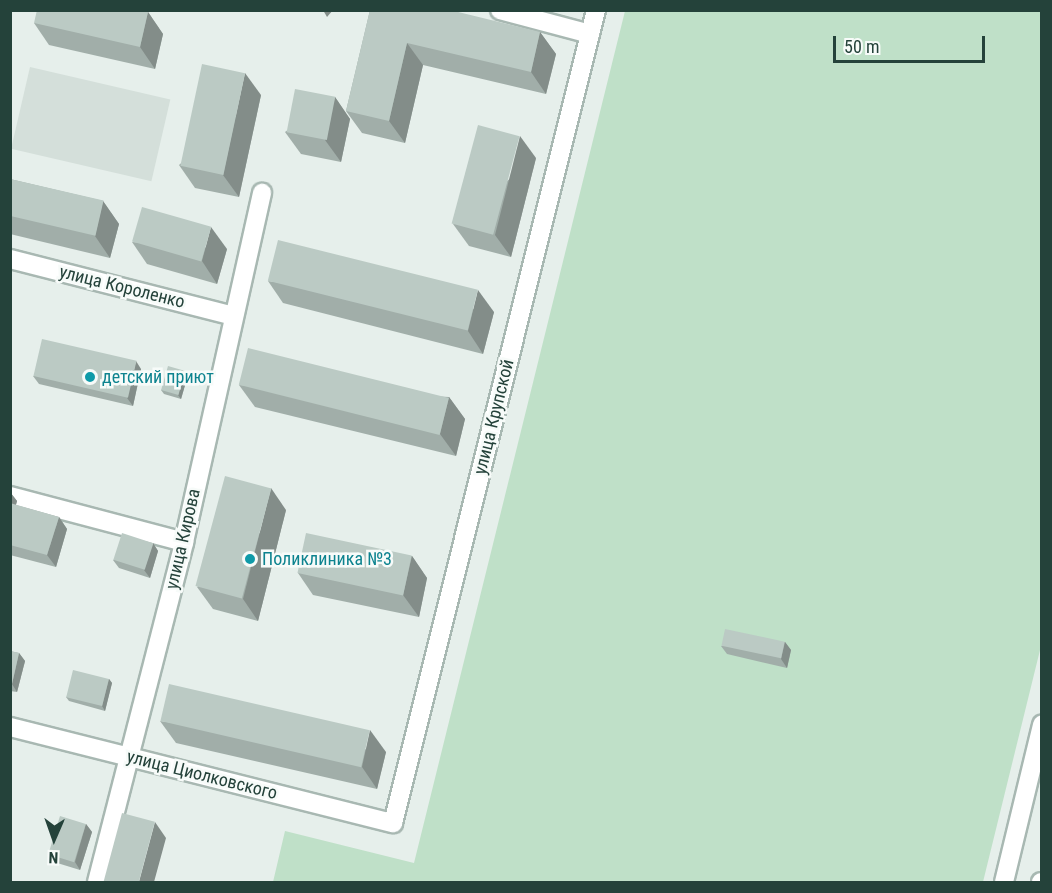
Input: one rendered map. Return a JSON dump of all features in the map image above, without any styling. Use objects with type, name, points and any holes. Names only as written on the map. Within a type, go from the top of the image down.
[{"type":"street","points":[[500,10],[590,34]]},
{"type":"street","name":"улица Крупской","points":[[393,823],[596,10]]},
{"type":"street","name":"улица Кирова","points":[[97,882],[184,542],[262,193]]},
{"type":"street","name":"улица Короленко","points":[[10,259],[234,316]]},
{"type":"street","points":[[10,496],[184,542]]},
{"type":"street","points":[[1004,882],[1041,725]]},
{"type":"street","name":"улица Циолковского","points":[[10,727],[393,823]]},
{"type":"shaded area","points":[[30,67],[170,99],[151,181],[11,149]]},
{"type":"green space","points":[[625,11],[1041,11],[1041,646],[983,882],[273,882],[285,831],[414,863]]},
{"type":"building","points":[[37,10],[140,10],[148,12],[140,47],[34,23]]},
{"type":"building","points":[[370,10],[450,10],[540,32],[531,72],[407,43],[389,121],[346,111]]},
{"type":"building","points":[[202,64],[245,73],[223,175],[180,166]]},
{"type":"building","points":[[295,89],[335,97],[327,140],[287,132]]},
{"type":"building","points":[[478,125],[520,136],[493,235],[452,224]]},
{"type":"building","points":[[10,179],[104,201],[95,236],[10,216]]},
{"type":"building","points":[[142,207],[211,227],[201,261],[132,242]]},
{"type":"building","points":[[278,240],[478,290],[468,331],[268,281]]},
{"type":"building","name":"детский приют","points":[[42,339],[137,361],[128,398],[33,376]]},
{"type":"building","points":[[248,348],[449,398],[440,435],[239,385]]},
{"type":"building","points":[[168,366],[185,371],[178,395],[161,390]]},
{"type":"building","points":[[225,476],[271,488],[242,599],[195,586]]},
{"type":"building","points":[[10,503],[59,517],[47,555],[10,545]]},
{"type":"building","points":[[122,533],[153,543],[145,570],[113,560]]},
{"type":"building","points":[[306,533],[412,555],[403,596],[297,573]]},
{"type":"building","points":[[725,629],[785,642],[781,658],[721,646]]},
{"type":"building","points":[[10,651],[19,653],[12,684],[10,684]]},
{"type":"building","points":[[73,670],[109,679],[102,706],[66,697]]},
{"type":"building","points":[[169,684],[370,730],[361,767],[160,721]]},
{"type":"building","points":[[122,813],[155,822],[139,882],[104,882]]},
{"type":"building","points":[[60,816],[86,824],[74,862],[48,854]]},
{"type":"place","name":"детский приют","points":[[90,377]]},
{"type":"place","name":"Поликлиника №3","points":[[250,559]]}]
